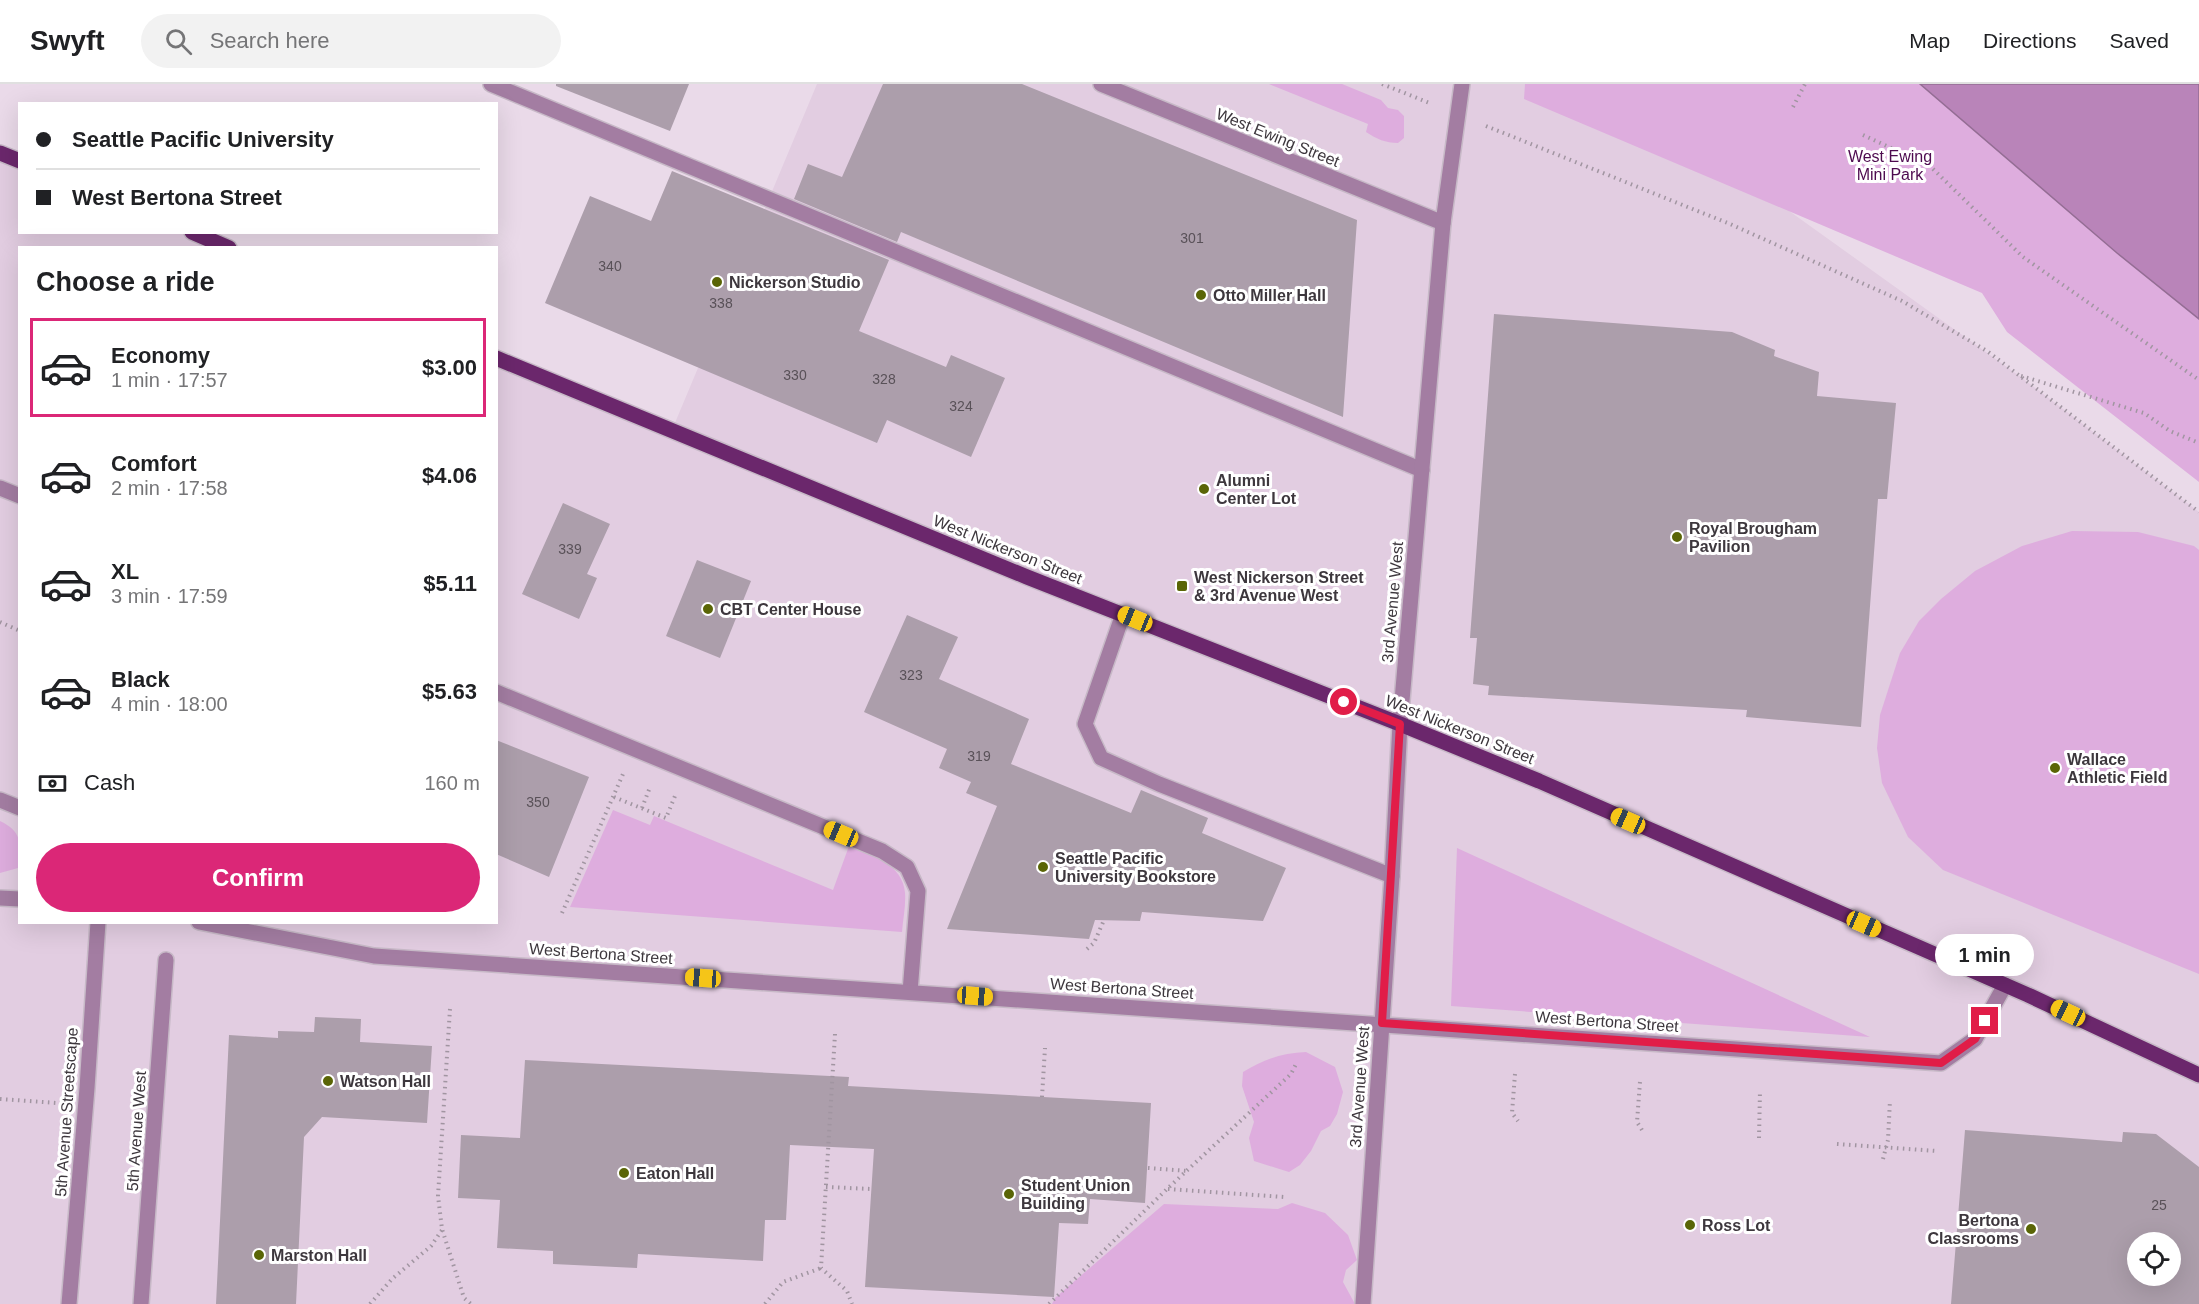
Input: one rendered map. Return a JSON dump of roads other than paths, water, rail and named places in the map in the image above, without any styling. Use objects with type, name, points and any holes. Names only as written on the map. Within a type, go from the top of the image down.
[{"type":"main road","points":[[0,153],[18,160]]},
{"type":"main road","points":[[197,234],[224,246]]},
{"type":"main road","name":"West Nickerson Street","points":[[498,359],[1027,577],[1539,781],[2005,985],[2199,1075]]},
{"type":"street","points":[[492,84],[1422,470]]},
{"type":"street","name":"West Ewing Street","points":[[1101,84],[1443,223]]},
{"type":"street","name":"3rd Avenue West","points":[[1363,1304],[1400,724],[1443,223],[1462,84]]},
{"type":"street","points":[[0,488],[18,495]]},
{"type":"street","points":[[1122,614],[1085,724],[1101,758],[1159,784],[1392,876]]},
{"type":"street","points":[[498,693],[882,851],[906,867],[918,891],[910,992]]},
{"type":"street","points":[[0,800],[18,807]]},
{"type":"street","points":[[0,898],[18,899]]},
{"type":"street","name":"5th Avenue Streetscape","points":[[69,1304],[98,924]]},
{"type":"street","name":"West Bertona Street","points":[[209,924],[374,956],[1382,1023],[1941,1063],[1975,1039],[2005,985]]},
{"type":"street","name":"5th Avenue West","points":[[141,1304],[166,960]]},
{"type":"place","name":"Nickerson Studio","points":[[717,282]]},
{"type":"place","name":"Otto Miller Hall","points":[[1201,295]]},
{"type":"place","name":"Alumni Center Lot","points":[[1204,489]]},
{"type":"place","name":"Royal Brougham Pavilion","points":[[1677,537]]},
{"type":"place","name":"West Nickerson Street & 3rd Avenue West","points":[[1182,586]]},
{"type":"place","name":"CBT Center House","points":[[708,609]]},
{"type":"place","name":"Wallace Athletic Field","points":[[2055,768]]},
{"type":"place","name":"Seattle Pacific University Bookstore","points":[[1043,867]]},
{"type":"place","name":"Watson Hall","points":[[328,1081]]},
{"type":"place","name":"Eaton Hall","points":[[624,1173]]},
{"type":"place","name":"Student Union Building","points":[[1009,1194]]},
{"type":"place","name":"Ross Lot","points":[[1690,1225]]},
{"type":"place","name":"Bertona Classrooms","points":[[2031,1229]]},
{"type":"place","name":"Marston Hall","points":[[259,1255]]},
{"type":"park label","name":"West Ewing Mini Park","points":[[1890,165]]}]
